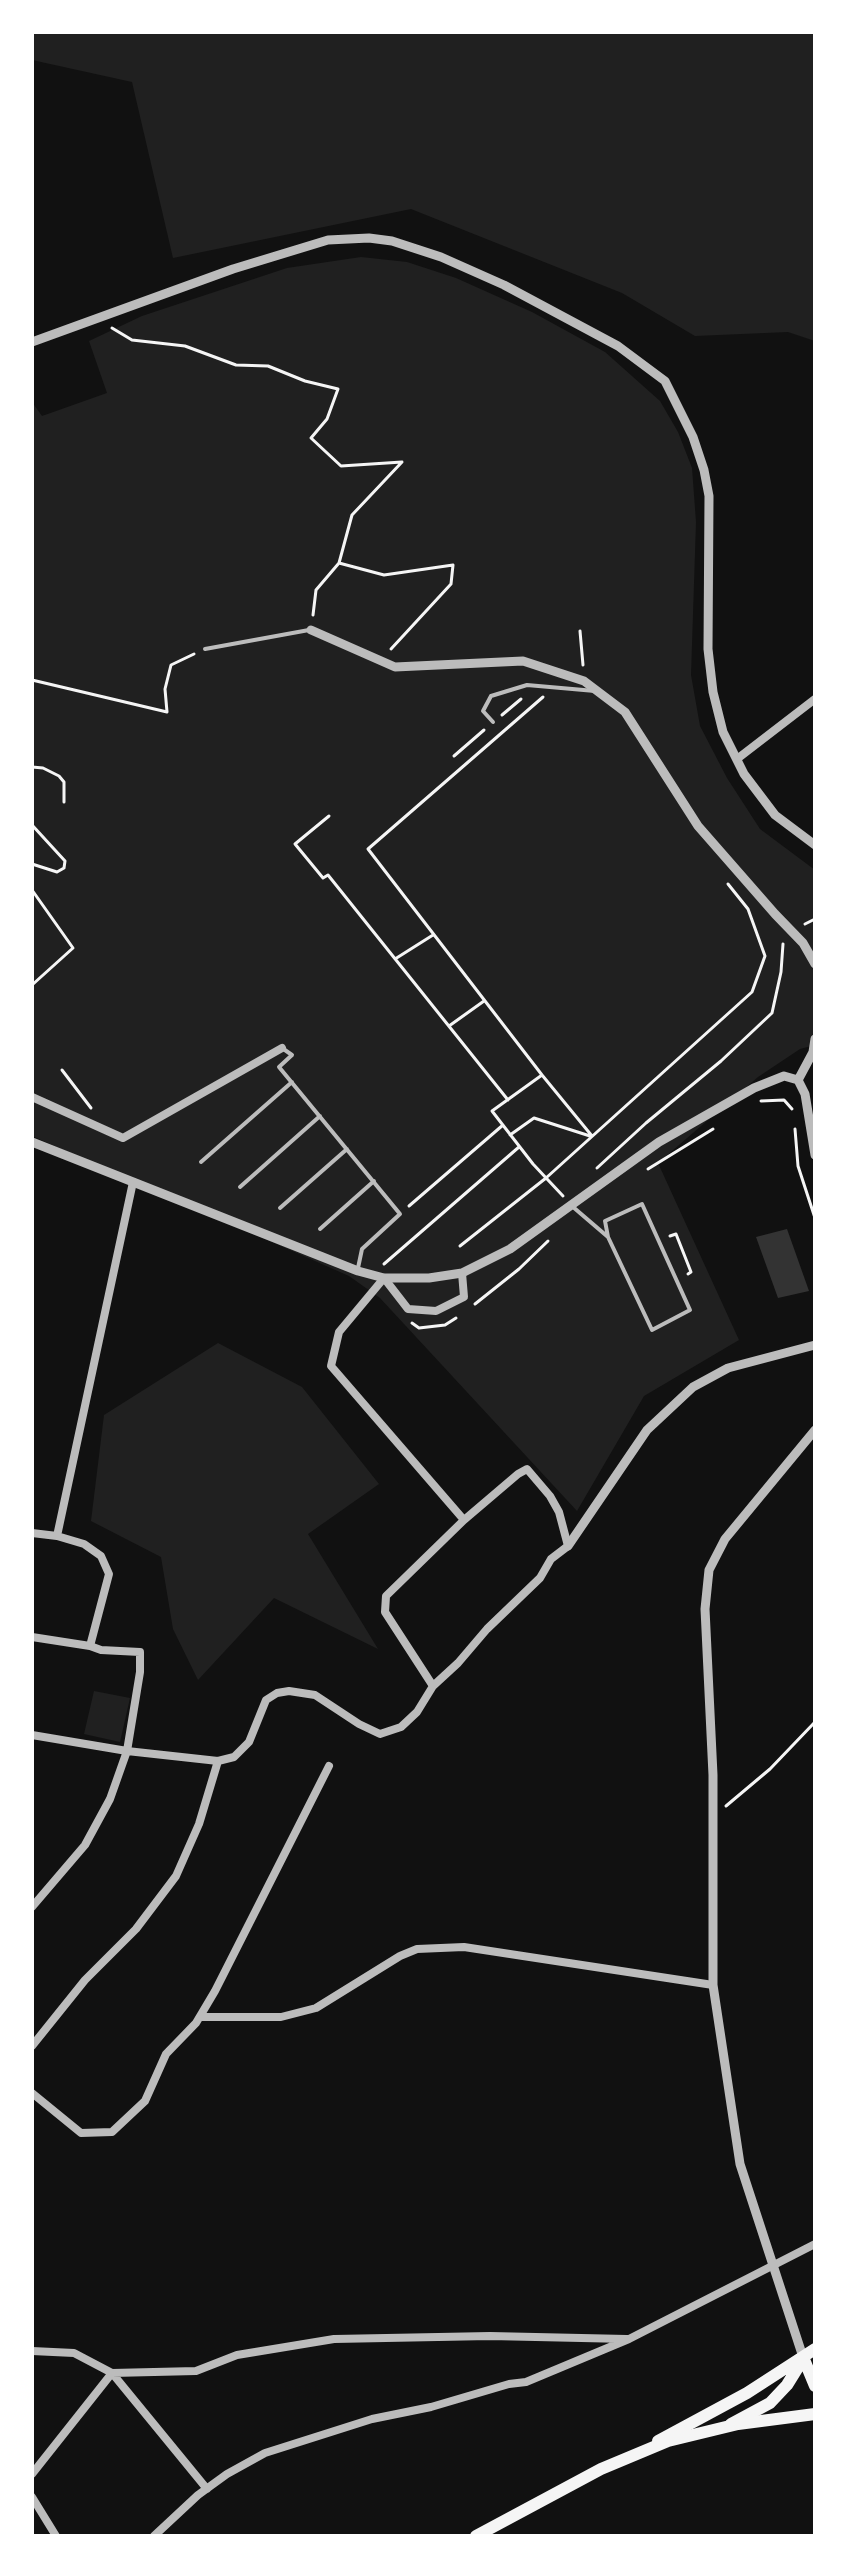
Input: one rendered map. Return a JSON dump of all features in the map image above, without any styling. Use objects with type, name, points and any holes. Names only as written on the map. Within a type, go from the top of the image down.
[{"type":"main road","points":[[476,2536],[747,2393],[815,2349]]},
{"type":"main road","points":[[803,2357],[815,2386]]},
{"type":"main road","points":[[727,2426],[770,2403],[787,2385],[803,2357]]},
{"type":"main road","points":[[634,2454],[668,2441],[727,2426],[815,2414]]},
{"type":"street","points":[[32,342],[233,269],[328,240],[369,238],[392,241],[441,257],[504,285],[618,346],[665,381],[693,437],[704,470],[709,496],[709,664],[723,732],[744,774],[775,815],[815,845]]},
{"type":"street","points":[[311,630],[395,667],[523,661],[584,681],[625,712],[698,826],[803,943],[815,964]]},
{"type":"street","points":[[737,759],[815,699]]},
{"type":"street","points":[[798,1080],[813,1052],[815,1039]]},
{"type":"street","points":[[32,1097],[123,1138],[282,1048]]},
{"type":"street","points":[[32,1142],[358,1271],[384,1278],[429,1278],[462,1273],[510,1249],[659,1142],[754,1088],[784,1076],[798,1080],[805,1094],[815,1155]]},
{"type":"street","points":[[57,1536],[133,1182]]},
{"type":"street","points":[[384,1278],[408,1309],[436,1311],[464,1297],[462,1273]]},
{"type":"street","points":[[384,1278],[339,1332],[331,1366],[464,1520]]},
{"type":"street","points":[[32,1737],[218,1761],[234,1757],[249,1742],[266,1700],[277,1693],[289,1691],[315,1695],[380,1734],[401,1727],[417,1712],[433,1686],[540,1578],[551,1559],[568,1546],[647,1430],[693,1387],[728,1368],[815,1345]]},
{"type":"street","points":[[803,2357],[740,2164],[713,1985],[714,1816],[705,1609],[709,1570],[725,1539],[815,1430]]},
{"type":"street","points":[[433,1686],[385,1612],[386,1596],[464,1520],[527,1469],[559,1512],[568,1546]]},
{"type":"street","points":[[32,1533],[84,1544],[101,1556],[109,1574],[90,1646]]},
{"type":"street","points":[[32,1637],[101,1650],[140,1652],[140,1672],[127,1751],[110,1799],[85,1845],[32,1907]]},
{"type":"street","points":[[32,2046],[85,1980],[136,1929],[176,1876],[199,1824],[218,1761]]},
{"type":"street","points":[[32,2093],[81,2133],[112,2132],[145,2101],[166,2054],[200,2017],[329,1766]]},
{"type":"street","points":[[200,2017],[281,2017],[316,2008],[400,1956],[417,1949],[464,1947],[713,1985]]},
{"type":"street","points":[[154,2536],[207,2489],[265,2453],[372,2419],[526,2382],[629,2339],[815,2244]]},
{"type":"street","points":[[112,2373],[196,2371],[237,2355],[334,2339],[490,2336],[629,2339]]},
{"type":"street","points":[[32,2351],[74,2353],[112,2373],[207,2489]]},
{"type":"street","points":[[32,2474],[112,2373]]},
{"type":"street","points":[[32,2497],[56,2536]]},
{"type":"lane","points":[[205,649],[311,630]]},
{"type":"lane","points":[[493,722],[483,711],[491,696],[527,685],[597,691]]},
{"type":"lane","points":[[282,1048],[292,1055],[279,1067],[400,1214],[362,1249],[358,1271]]},
{"type":"lane","points":[[201,1162],[292,1082]]},
{"type":"lane","points":[[240,1187],[320,1116]]},
{"type":"lane","points":[[280,1208],[347,1149]]},
{"type":"lane","points":[[320,1229],[374,1181]]},
{"type":"lane","points":[[642,1204],[658,1240],[690,1310],[652,1330],[608,1237],[605,1221],[642,1204]]},
{"type":"lane","points":[[571,1205],[608,1237]]},
{"type":"path","points":[[99,319],[132,340],[185,346],[236,365],[268,366],[305,381],[338,389],[327,419],[311,438],[341,466],[402,462],[352,515],[339,563],[316,590],[311,630]]},
{"type":"path","points":[[339,563],[384,575],[453,565],[451,584],[381,661]]},
{"type":"path","points":[[580,631],[584,681]]},
{"type":"path","points":[[32,680],[167,712],[165,689],[171,665],[205,649]]},
{"type":"path","points":[[454,756],[536,686]]},
{"type":"path","points":[[553,688],[368,849],[592,1136]]},
{"type":"path","points":[[32,767],[43,768],[59,776],[64,782],[64,802]]},
{"type":"path","points":[[329,816],[295,844],[323,878],[328,875],[508,1100]]},
{"type":"path","points":[[32,825],[65,861],[64,868],[57,872],[32,864]]},
{"type":"path","points":[[460,1246],[546,1178],[752,992],[765,956],[748,909],[722,876]]},
{"type":"path","points":[[32,890],[73,948],[32,985]]},
{"type":"path","points":[[587,1176],[772,1013],[784,946],[781,920]]},
{"type":"path","points":[[395,959],[434,934]]},
{"type":"path","points":[[449,1026],[484,1001]]},
{"type":"path","points":[[62,1070],[91,1108]]},
{"type":"path","points":[[542,1075],[492,1111],[519,1147],[571,1205]]},
{"type":"path","points":[[759,1101],[784,1100],[792,1107],[793,1116]]},
{"type":"path","points":[[510,1135],[534,1118],[592,1136]]},
{"type":"path","points":[[644,1171],[721,1124]]},
{"type":"path","points":[[400,1214],[503,1125]]},
{"type":"path","points":[[795,1125],[798,1166],[815,1218]]},
{"type":"path","points":[[372,1274],[519,1147]]},
{"type":"path","points":[[658,1240],[676,1234],[691,1272],[676,1279]]},
{"type":"path","points":[[467,1310],[519,1269],[552,1237]]},
{"type":"path","points":[[406,1320],[419,1328],[445,1325],[456,1318]]},
{"type":"path","points":[[714,1816],[770,1769],[815,1722]]},
{"type":"shaded area","points":[[32,32],[815,32],[815,341],[788,332],[695,336],[622,293],[411,209],[173,258],[132,82],[32,60]]},
{"type":"shaded area","points":[[361,257],[407,262],[456,278],[532,312],[605,352],[660,401],[678,432],[692,468],[696,522],[691,675],[700,726],[727,778],[760,829],[815,870],[815,1045],[800,1049],[758,1077],[658,1163],[739,1340],[644,1396],[577,1511],[380,1298],[349,1276],[32,1136],[32,402],[42,416],[107,393],[89,341],[142,316],[287,268]]},
{"type":"shaded area","points":[[787,1229],[809,1291],[778,1298],[756,1237]]},
{"type":"shaded area","points":[[218,1343],[302,1387],[379,1484],[308,1534],[378,1649],[274,1598],[198,1680],[173,1629],[161,1557],[91,1521],[104,1415]]},
{"type":"shaded area","points":[[94,1691],[130,1698],[120,1742],[84,1734]]}]
